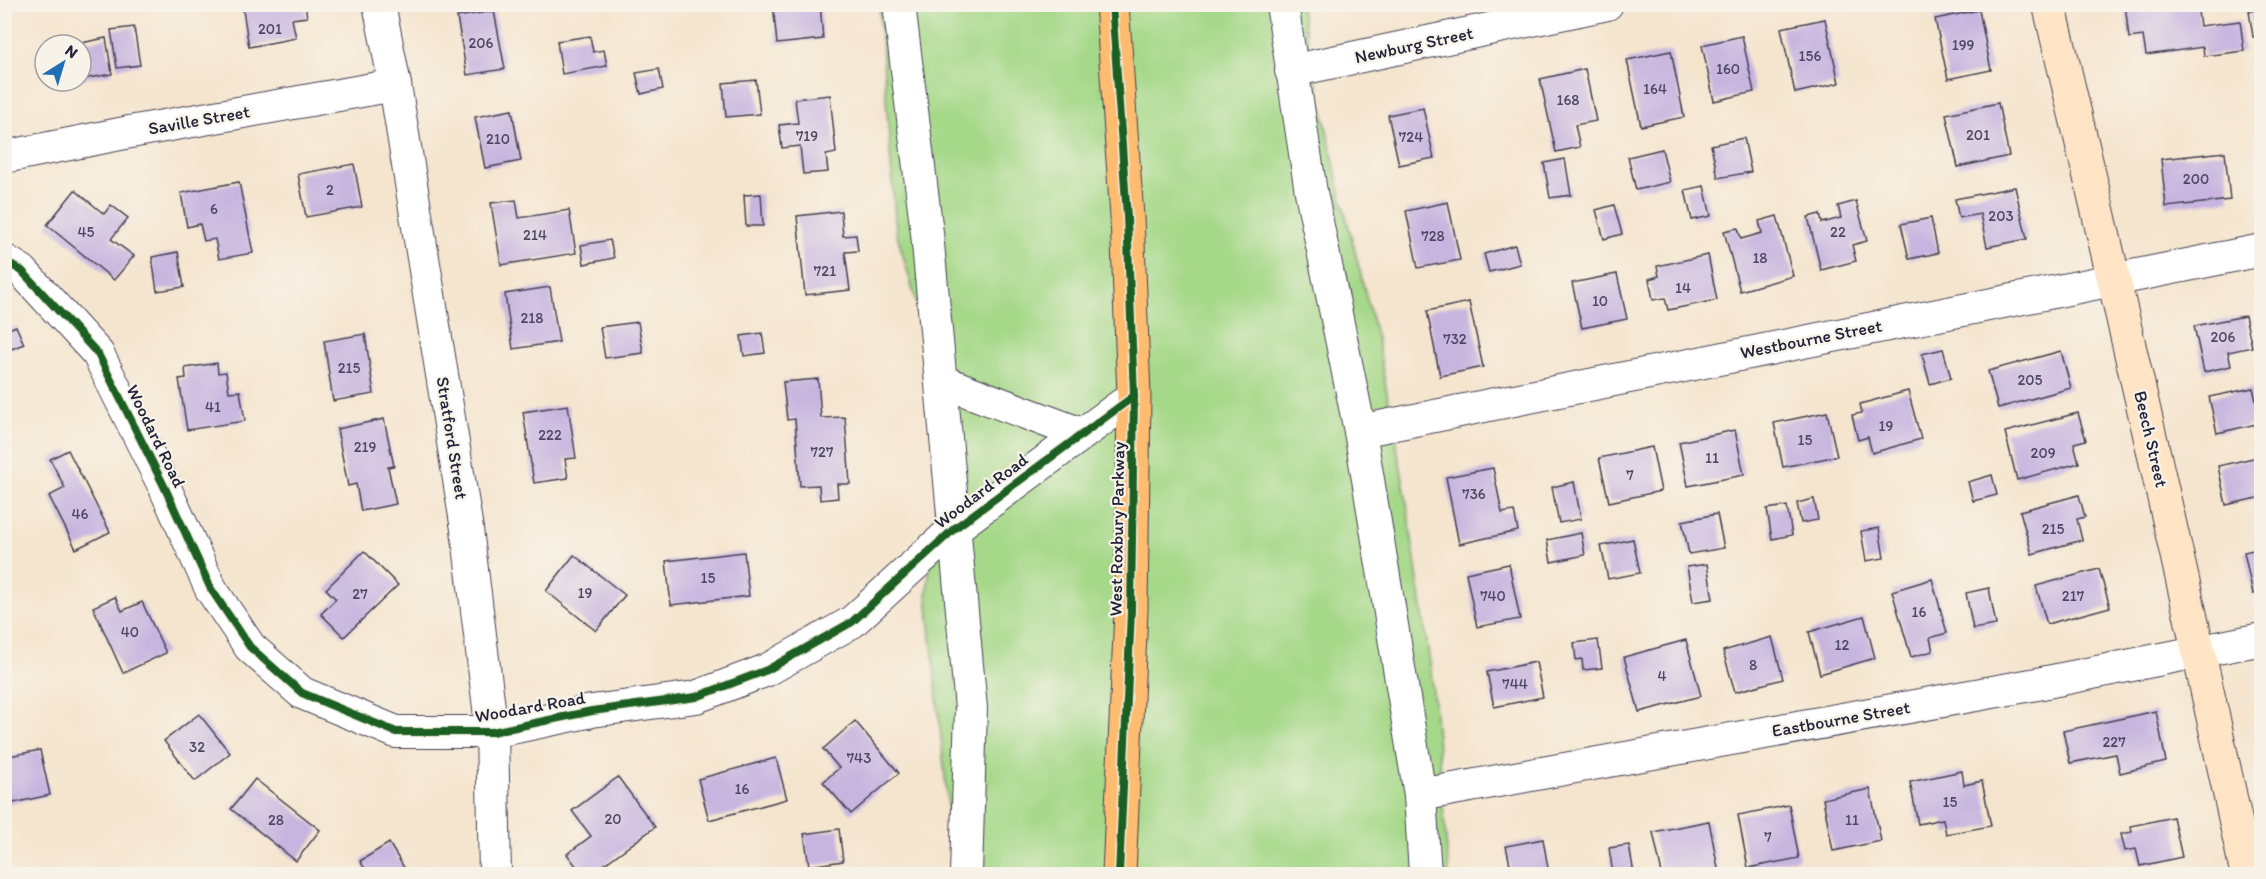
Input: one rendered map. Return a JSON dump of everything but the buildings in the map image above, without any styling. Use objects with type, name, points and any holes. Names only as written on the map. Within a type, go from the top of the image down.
[{"type":"main road","name":"West Roxbury Parkway","points":[[1112,4],[1127,217],[1134,396],[1131,611],[1119,874]]},
{"type":"street","name":"Stratford Street","points":[[379,4],[395,85],[467,529],[492,732],[495,874]]},
{"type":"street","points":[[899,4],[927,233],[970,708],[966,874]]},
{"type":"street","points":[[1282,4],[1311,192],[1360,430],[1420,795],[1425,874]]},
{"type":"street","name":"Newburg Street","points":[[1292,71],[1607,4]]},
{"type":"street","name":"Beech Street","points":[[2049,4],[2199,652],[2247,874]]},
{"type":"street","name":"Saville Street","points":[[4,158],[130,132],[395,85]]},
{"type":"street","name":"Westbourne Street","points":[[1360,430],[2262,250]]},
{"type":"street","name":"Woodard Road","points":[[4,260],[22,271],[98,354],[164,486],[211,589],[250,647],[302,693],[396,732],[492,732],[592,711],[696,697],[767,670],[852,622],[955,528],[1134,396]]},
{"type":"street","points":[[941,381],[1081,434]]},
{"type":"street","name":"Eastbourne Street","points":[[1420,795],[2013,688],[2262,639]]},
{"type":"green space","points":[[879,5],[1300,5],[1341,196],[1377,339],[1405,491],[1431,670],[1449,874],[952,874],[952,848],[927,595],[943,396],[896,231]]},
{"type":"cycle path","points":[[1112,4],[1127,217],[1134,396],[1131,611],[1119,874]]},
{"type":"cycle path","points":[[4,260],[22,271],[98,354],[164,486],[211,589],[250,647],[302,693],[396,732],[492,732],[592,711],[696,697],[767,670],[852,622],[955,528],[1134,396]]}]
